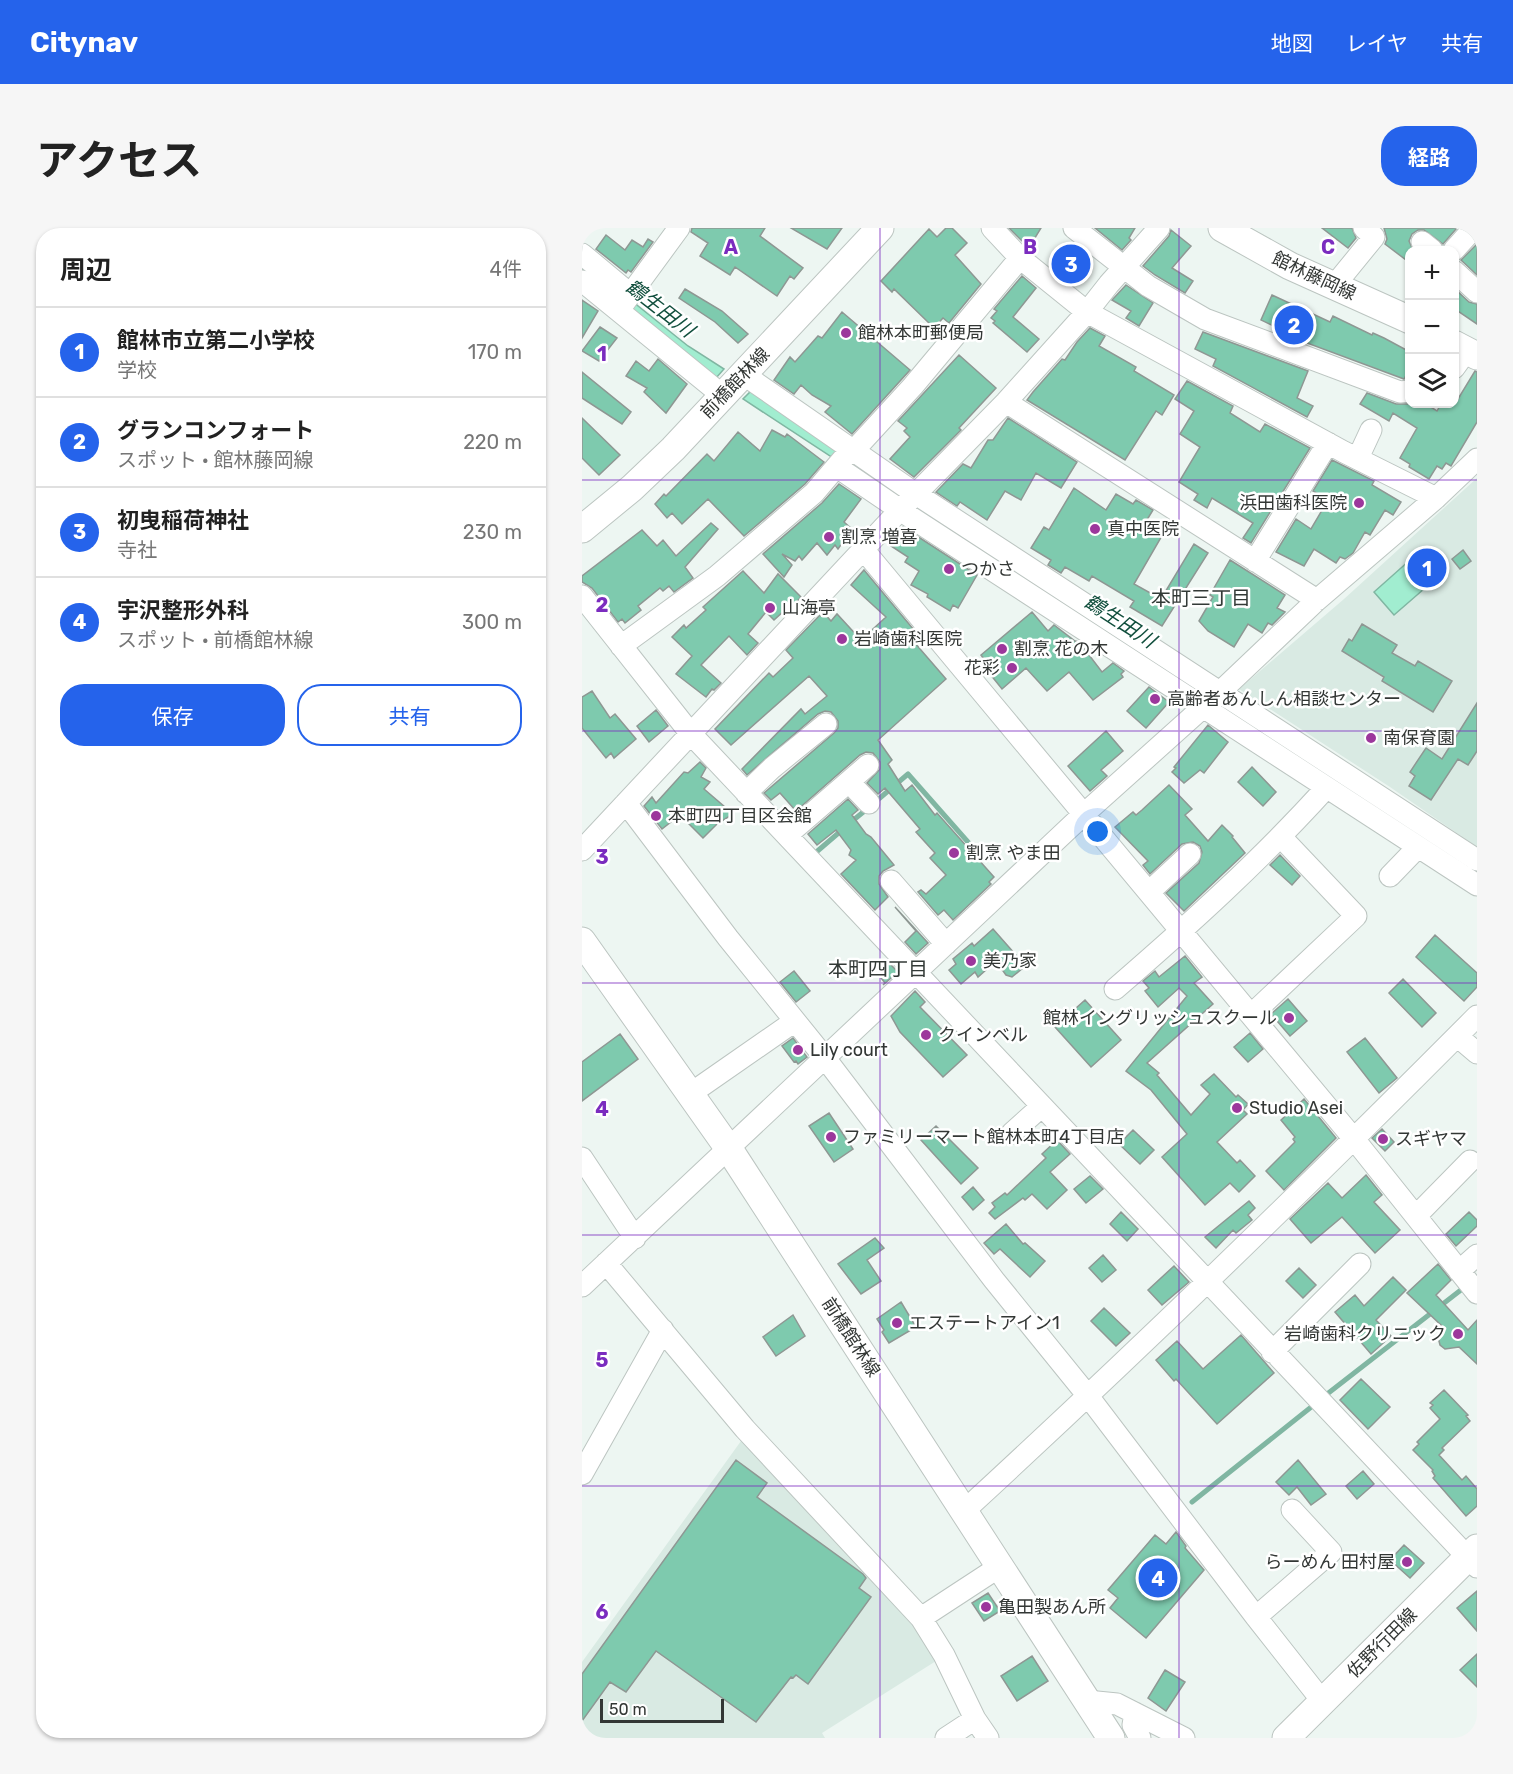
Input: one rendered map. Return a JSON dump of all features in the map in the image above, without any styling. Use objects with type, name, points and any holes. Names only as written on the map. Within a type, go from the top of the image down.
[{"type":"main road","name":"前橋館林線","points":[[582,530],[632,488],[673,449],[880,228]]},
{"type":"main road","name":"館林藤岡線","points":[[1222,228],[1290,266],[1405,318]]},
{"type":"main road","name":"前橋館林線","points":[[582,941],[729,1149],[1111,1738]]},
{"type":"main road","name":"佐野行田線","points":[[1286,1738],[1474,1558]]},
{"type":"street","points":[[625,302],[680,228]]},
{"type":"street","points":[[992,228],[1020,258],[1087,312],[1358,459],[1436,498]]},
{"type":"street","points":[[1074,228],[1148,286],[1205,319],[1405,392]]},
{"type":"street","points":[[582,850],[863,549],[1006,402],[1159,228]]},
{"type":"street","points":[[1334,286],[1374,237],[1364,228]]},
{"type":"street","points":[[1458,246],[1475,229]]},
{"type":"street","points":[[582,254],[625,302],[722,395]]},
{"type":"street","points":[[621,646],[717,576],[814,494],[913,386],[1020,258]]},
{"type":"street","points":[[1459,275],[1477,292]]},
{"type":"street","points":[[582,281],[625,302]]},
{"type":"street","points":[[743,374],[844,459],[908,502],[1211,700],[1477,860]]},
{"type":"street","points":[[1006,402],[1317,600]]},
{"type":"street","points":[[1358,459],[1371,430]]},
{"type":"street","points":[[1255,561],[1328,443]]},
{"type":"street","points":[[582,1286],[1084,814],[1211,700],[1317,600],[1436,498],[1477,459]]},
{"type":"street","points":[[863,549],[1354,1139],[1477,1293]]},
{"type":"street","points":[[582,596],[691,734],[1272,1352],[1474,1558]]},
{"type":"street","points":[[1211,700],[1326,788],[1477,885]]},
{"type":"street","points":[[746,793],[772,768],[826,724]]},
{"type":"street","points":[[787,835],[868,765]]},
{"type":"street","points":[[849,782],[868,803]]},
{"type":"street","points":[[1115,989],[1182,931],[1281,837],[1326,788]]},
{"type":"street","points":[[626,803],[728,938],[825,1058],[994,1280],[1088,1396],[1323,1702]]},
{"type":"street","points":[[1251,1015],[1356,915],[1281,837]]},
{"type":"street","points":[[1390,876],[1418,847]]},
{"type":"street","points":[[1149,892],[1190,854]]},
{"type":"street","points":[[891,881],[946,944]]},
{"type":"street","points":[[964,1511],[1088,1396],[1354,1139],[1477,1016]]},
{"type":"street","points":[[690,1094],[795,1021]]},
{"type":"street","points":[[1457,1036],[1477,1053]]},
{"type":"street","points":[[1012,1133],[1042,1106]]},
{"type":"street","points":[[582,1158],[635,1238]]},
{"type":"street","points":[[1416,1216],[1470,1161]]},
{"type":"street","points":[[1459,1271],[1477,1255]]},
{"type":"street","points":[[606,1263],[745,1429],[921,1618],[944,1655],[975,1719],[988,1738]]},
{"type":"street","points":[[1272,1352],[1360,1264]]},
{"type":"street","points":[[582,1474],[663,1330]]},
{"type":"street","points":[[1256,1617],[1331,1552],[1292,1510]]},
{"type":"street","points":[[921,1618],[999,1567]]},
{"type":"street","points":[[1087,1701],[1117,1704],[1184,1738]]},
{"type":"street","points":[[1135,1713],[1133,1725],[1140,1738]]},
{"type":"street","points":[[946,1738],[975,1719]]},
{"type":"shaded area","points":[[582,261],[688,346],[724,369],[716,378],[582,272]]},
{"type":"shaded area","points":[[751,391],[1477,866],[1477,880],[743,399]]},
{"type":"shaded area","points":[[1477,478],[1477,847],[1390,787],[1239,689],[1344,599]]},
{"type":"shaded area","points":[[1419,552],[1440,575],[1394,615],[1374,592]]},
{"type":"shaded area","points":[[741,1441],[749,1443],[914,1623],[936,1661],[822,1733],[825,1738],[582,1738],[582,1662]]},
{"type":"building","points":[[692,228],[765,228],[760,236],[803,268],[794,279],[790,276],[777,296],[735,267],[730,275],[700,256],[708,243],[691,232]]},
{"type":"building","points":[[791,228],[842,228],[827,249]]},
{"type":"building","points":[[946,228],[952,228],[967,243],[955,255],[981,284],[949,323],[943,318],[934,328],[894,289],[892,292],[881,281],[929,229],[937,237]]},
{"type":"building","points":[[1009,228],[1041,228],[1030,246]]},
{"type":"building","points":[[1095,228],[1135,228],[1129,238],[1131,240],[1122,250]]},
{"type":"building","points":[[1322,228],[1352,228],[1356,238],[1348,248]]},
{"type":"building","points":[[1384,228],[1456,229],[1443,244],[1424,230],[1418,230],[1412,234],[1409,241],[1411,246],[1405,246],[1405,259],[1385,244],[1387,239]]},
{"type":"building","points":[[1171,230],[1191,246],[1172,268],[1193,281],[1185,293],[1143,266],[1169,236]]},
{"type":"building","points":[[606,235],[625,250],[632,240],[643,247],[648,239],[653,242],[631,272],[628,270],[626,273],[596,249]]},
{"type":"building","points":[[1477,246],[1477,275],[1461,260]]},
{"type":"building","points":[[1022,276],[1036,288],[1013,317],[1039,339],[1027,352],[993,323],[995,321],[991,318],[997,311],[994,309]]},
{"type":"building","points":[[1126,285],[1153,303],[1139,326],[1126,318],[1131,311],[1112,300]]},
{"type":"building","points":[[685,289],[722,311],[748,334],[738,343],[715,322],[679,298]]},
{"type":"building","points":[[1459,293],[1469,302],[1477,304],[1477,324],[1459,312]]},
{"type":"building","points":[[1272,295],[1330,322],[1333,316],[1405,349],[1405,377],[1404,379],[1280,333],[1282,330],[1261,320]]},
{"type":"building","points":[[582,300],[598,311],[582,338]]},
{"type":"building","points":[[842,312],[910,370],[852,434],[825,412],[831,406],[812,395],[801,385],[794,394],[774,380],[790,357],[795,362],[818,336],[822,338]]},
{"type":"building","points":[[600,327],[617,338],[599,361],[582,351]]},
{"type":"building","points":[[1090,328],[1105,336],[1099,346],[1136,367],[1134,371],[1174,395],[1162,415],[1156,411],[1125,460],[1027,400],[1062,359],[1065,360]]},
{"type":"building","points":[[1203,332],[1308,371],[1297,398],[1313,406],[1307,417],[1213,366],[1216,359],[1195,349]]},
{"type":"building","points":[[959,355],[996,388],[959,428],[961,430],[914,477],[890,459],[910,437],[904,431],[907,428],[898,421]]},
{"type":"building","points":[[658,359],[687,384],[666,413],[644,392],[647,388],[626,376],[636,361],[649,371]]},
{"type":"building","points":[[1475,371],[1477,372],[1477,422],[1451,466],[1446,463],[1442,469],[1437,466],[1429,479],[1409,467],[1410,464],[1400,458],[1417,428],[1393,413],[1389,421],[1360,404],[1367,393],[1396,404],[1405,404],[1405,408],[1432,408],[1437,411],[1439,408],[1459,408],[1459,397]]},
{"type":"building","points":[[582,372],[631,412],[622,424],[582,398]]},
{"type":"building","points":[[1187,381],[1233,406],[1230,413],[1260,432],[1265,424],[1310,448],[1251,543],[1243,538],[1253,523],[1212,498],[1207,508],[1194,500],[1198,494],[1179,482],[1200,447],[1180,434],[1194,411],[1175,399]]},
{"type":"building","points":[[582,418],[620,455],[599,475],[582,458]]},
{"type":"building","points":[[1008,418],[1077,462],[1061,488],[1036,473],[1021,500],[1005,491],[987,520],[960,502],[957,506],[936,492],[963,464],[971,468],[988,440],[993,440]]},
{"type":"building","points":[[772,430],[785,437],[787,434],[824,462],[805,484],[744,536],[708,499],[682,524],[672,513],[667,518],[655,504],[664,494],[666,496],[707,454],[714,461],[738,432],[760,451]]},
{"type":"building","points":[[1332,460],[1374,481],[1372,485],[1401,502],[1393,515],[1385,510],[1370,535],[1365,532],[1353,553],[1345,559],[1340,557],[1336,563],[1314,549],[1304,566],[1276,552],[1296,519],[1311,529],[1328,500],[1313,491]]},
{"type":"building","points":[[839,484],[861,499],[844,522],[852,529],[838,549],[835,545],[827,555],[817,543],[802,560],[799,556],[795,561],[782,554],[792,565],[784,577],[763,554],[822,503]]},
{"type":"building","points":[[1074,488],[1106,510],[1116,494],[1133,504],[1136,500],[1153,510],[1145,523],[1163,534],[1134,584],[1161,599],[1194,544],[1208,553],[1162,626],[1130,607],[1134,601],[1092,576],[1089,581],[1065,567],[1061,573],[1048,565],[1051,560],[1031,548],[1044,527],[1049,530]]},
{"type":"building","points":[[711,523],[718,529],[685,567],[693,578],[674,592],[669,586],[663,591],[660,588],[638,606],[641,610],[625,623],[622,619],[618,622],[592,588],[582,582],[582,576],[642,530],[657,546],[663,540],[676,556]]},
{"type":"building","name":"つかさ","points":[[903,527],[977,575],[958,608],[953,605],[950,611],[927,597],[928,594],[911,585],[919,571],[905,562],[908,557],[891,546]]},
{"type":"building","points":[[1463,550],[1471,561],[1460,569],[1452,559]]},
{"type":"building","points":[[1230,560],[1285,595],[1277,608],[1285,612],[1272,625],[1268,623],[1262,633],[1248,624],[1234,647],[1208,631],[1199,621],[1213,597],[1210,595]]},
{"type":"building","points":[[864,570],[919,636],[914,642],[946,679],[878,740],[892,760],[888,764],[905,791],[912,785],[935,815],[937,813],[994,877],[989,882],[991,884],[953,920],[944,910],[938,915],[918,892],[921,890],[926,894],[946,875],[930,858],[935,853],[916,832],[920,829],[885,788],[878,794],[867,783],[880,769],[880,762],[873,753],[866,752],[860,755],[796,811],[780,793],[771,800],[764,793],[834,733],[838,728],[838,721],[831,712],[825,711],[818,714],[747,775],[742,769],[801,709],[805,714],[827,696],[809,676],[731,745],[715,729],[769,673],[773,677],[793,658],[786,650],[820,615],[824,613],[831,621],[837,614],[861,640],[886,617],[851,585]]},
{"type":"building","points":[[743,571],[764,593],[778,574],[801,597],[787,613],[784,611],[774,620],[766,612],[748,634],[758,643],[747,655],[729,636],[701,665],[721,683],[706,697],[676,674],[692,656],[672,637],[684,625],[686,628],[706,610],[703,607]]},
{"type":"building","points":[[1032,612],[1048,631],[1054,625],[1079,642],[1102,672],[1113,663],[1124,671],[1121,674],[1123,677],[1093,700],[1069,672],[1047,691],[1026,668],[1002,689],[990,674],[993,671],[981,655]]},
{"type":"building","points":[[1362,624],[1397,645],[1392,653],[1415,666],[1418,661],[1452,681],[1433,712],[1382,681],[1384,677],[1342,651],[1349,639],[1352,641]]},
{"type":"building","points":[[1149,687],[1169,702],[1146,728],[1127,711]]},
{"type":"building","points":[[592,691],[610,718],[615,714],[636,739],[614,758],[611,753],[606,758],[582,728],[582,697]]},
{"type":"building","points":[[1477,703],[1477,751],[1468,765],[1458,759],[1431,800],[1409,786],[1415,776],[1410,772],[1426,748],[1442,759]]},
{"type":"building","points":[[656,710],[668,726],[649,742],[637,726]]},
{"type":"building","points":[[1208,725],[1228,742],[1204,773],[1200,770],[1184,783],[1172,772],[1176,768],[1174,767]]},
{"type":"building","points":[[1106,731],[1123,751],[1101,770],[1107,776],[1090,791],[1068,766]]},
{"type":"building","points":[[700,762],[706,768],[701,777],[710,782],[704,789],[733,814],[717,824],[703,838],[680,815],[662,829],[644,806],[652,797],[656,803],[684,772],[688,773]]},
{"type":"building","points":[[1252,767],[1276,792],[1263,806],[1238,782]]},
{"type":"building","points":[[1169,785],[1192,809],[1185,815],[1208,841],[1222,825],[1245,853],[1184,911],[1166,893],[1199,863],[1202,852],[1200,846],[1193,842],[1182,844],[1150,874],[1143,865],[1148,861],[1115,827],[1133,812],[1136,815]]},
{"type":"building","points":[[848,799],[858,810],[852,815],[894,865],[879,876],[879,884],[888,897],[875,910],[841,874],[856,860],[849,855],[851,850],[836,830],[817,845],[808,834]]},
{"type":"building","points":[[1280,855],[1300,876],[1292,885],[1270,865]]},
{"type":"building","points":[[895,907],[928,943],[916,954],[905,942],[916,931]]},
{"type":"building","points":[[993,929],[1023,963],[1020,965],[1023,968],[1012,977],[1006,975],[996,961],[978,977],[975,972],[961,984],[949,970],[956,964],[953,959],[972,943],[974,946]]},
{"type":"building","points":[[1435,935],[1477,973],[1477,987],[1464,1001],[1416,957]]},
{"type":"building","points":[[1185,956],[1202,977],[1194,983],[1213,1004],[1147,1063],[1159,1073],[1157,1075],[1191,1115],[1210,1094],[1201,1085],[1214,1074],[1236,1097],[1238,1095],[1248,1104],[1243,1110],[1247,1114],[1217,1142],[1237,1163],[1240,1160],[1255,1176],[1239,1192],[1230,1183],[1205,1205],[1162,1157],[1187,1134],[1151,1090],[1126,1071],[1187,996],[1179,988],[1158,1007],[1145,991],[1149,988],[1143,981],[1155,971],[1159,977]]},
{"type":"building","points":[[889,963],[898,972],[883,985],[885,983],[878,974]]},
{"type":"building","points":[[794,971],[810,991],[796,1002],[780,982]]},
{"type":"building","points":[[1403,979],[1436,1013],[1422,1027],[1389,993]]},
{"type":"building","name":"クインベル","points":[[915,991],[925,1002],[920,1007],[967,1055],[943,1077],[900,1032],[891,1016]]},
{"type":"building","name":"館林イングリッシュスクール","points":[[1288,999],[1307,1021],[1290,1036],[1271,1014]]},
{"type":"building","points":[[1085,1000],[1121,1040],[1091,1067],[1055,1027]]},
{"type":"building","points":[[1250,1033],[1263,1049],[1248,1062],[1234,1047]]},
{"type":"building","points":[[620,1034],[638,1059],[582,1101],[582,1062]]},
{"type":"building","points":[[793,1038],[807,1057],[798,1064],[782,1046]]},
{"type":"building","points":[[1365,1038],[1397,1078],[1379,1093],[1347,1052]]},
{"type":"building","points":[[1304,1099],[1336,1138],[1284,1190],[1266,1171],[1295,1142],[1293,1139],[1295,1137],[1281,1120]]},
{"type":"building","name":"ファミリーマート館林本町4丁目店","points":[[829,1113],[853,1149],[834,1162],[809,1126]]},
{"type":"building","points":[[936,1126],[978,1168],[961,1184],[921,1140]]},
{"type":"building","name":"スギヤマ","points":[[1382,1129],[1394,1142],[1385,1151],[1372,1138]]},
{"type":"building","points":[[1133,1130],[1154,1150],[1140,1164],[1119,1144]]},
{"type":"building","points":[[1057,1140],[1070,1154],[1050,1172],[1067,1190],[1047,1209],[1032,1194],[995,1219],[989,1213],[995,1207],[992,1203],[1005,1193],[1007,1195],[1046,1158],[1042,1154]]},
{"type":"building","points":[[1366,1175],[1382,1195],[1374,1202],[1400,1230],[1375,1253],[1342,1217],[1311,1243],[1290,1219],[1328,1183],[1342,1198]]},
{"type":"building","points":[[1090,1176],[1103,1189],[1086,1203],[1074,1189]]},
{"type":"building","points":[[973,1187],[984,1200],[973,1210],[962,1197]]},
{"type":"building","points":[[1249,1201],[1255,1208],[1248,1215],[1252,1220],[1236,1233],[1233,1230],[1216,1248],[1205,1237]]},
{"type":"building","points":[[1121,1212],[1138,1229],[1127,1241],[1110,1224]]},
{"type":"building","points":[[1469,1212],[1477,1220],[1477,1226],[1456,1246],[1446,1234]]},
{"type":"building","points":[[1006,1224],[1023,1244],[1025,1243],[1045,1261],[1030,1277],[1000,1249],[994,1254],[984,1243]]},
{"type":"building","points":[[875,1238],[884,1248],[867,1260],[881,1281],[861,1294],[838,1264]]},
{"type":"building","points":[[1103,1255],[1116,1270],[1102,1282],[1089,1268]]},
{"type":"building","points":[[1438,1264],[1451,1280],[1436,1295],[1468,1330],[1477,1320],[1477,1364],[1459,1347],[1445,1349],[1440,1345],[1438,1337],[1443,1327],[1407,1293]]},
{"type":"building","points":[[1174,1266],[1189,1282],[1162,1305],[1148,1290]]},
{"type":"building","points":[[1299,1268],[1316,1285],[1303,1298],[1286,1281]]},
{"type":"building","points":[[1393,1277],[1406,1290],[1376,1320],[1391,1336],[1371,1354],[1335,1312],[1355,1295],[1364,1306]]},
{"type":"building","name":"エステートアイン1","points":[[901,1302],[916,1327],[889,1343],[877,1319]]},
{"type":"building","points":[[1104,1308],[1130,1333],[1116,1346],[1091,1321]]},
{"type":"building","points":[[793,1315],[805,1336],[776,1356],[763,1337]]},
{"type":"building","points":[[1241,1335],[1274,1373],[1217,1424],[1156,1360],[1177,1341],[1203,1369]]},
{"type":"building","points":[[1361,1379],[1390,1407],[1368,1429],[1340,1400]]},
{"type":"building","points":[[1444,1390],[1468,1415],[1466,1416],[1470,1421],[1442,1448],[1444,1450],[1439,1455],[1462,1480],[1466,1476],[1477,1489],[1477,1506],[1466,1516],[1433,1478],[1435,1476],[1433,1470],[1413,1450],[1419,1444],[1417,1442],[1440,1419],[1430,1408],[1433,1405],[1430,1403]]},
{"type":"building","points":[[736,1460],[767,1483],[757,1497],[863,1574],[866,1578],[859,1588],[871,1597],[808,1684],[796,1675],[791,1677],[756,1722],[656,1651],[626,1692],[610,1682],[582,1721],[582,1674]]},
{"type":"building","points":[[1298,1460],[1326,1494],[1311,1505],[1297,1487],[1289,1495],[1276,1482]]},
{"type":"building","points":[[1363,1471],[1374,1484],[1357,1499],[1346,1486]]},
{"type":"building","points":[[1176,1532],[1186,1546],[1185,1548],[1204,1570],[1146,1638],[1110,1608],[1118,1598],[1108,1590],[1155,1535],[1166,1544]]},
{"type":"building","name":"らーめん 田村屋","points":[[1404,1545],[1424,1563],[1410,1578],[1390,1560]]},
{"type":"building","points":[[1477,1591],[1477,1631],[1457,1608]]},
{"type":"building","name":"亀田製あん所","points":[[988,1593],[1000,1611],[984,1621],[972,1603]]},
{"type":"building","points":[[1477,1654],[1477,1687],[1460,1670]]},
{"type":"building","points":[[1032,1656],[1048,1681],[1017,1701],[1001,1676]]},
{"type":"building","points":[[1165,1670],[1185,1682],[1166,1711],[1148,1698]]},
{"type":"waterway","points":[[874,803],[908,774],[975,850]]},
{"type":"waterway","points":[[851,822],[867,809]]},
{"type":"waterway","points":[[814,854],[842,830]]},
{"type":"waterway","points":[[1322,1398],[1466,1286]]},
{"type":"waterway","points":[[1192,1502],[1315,1404]]},
{"type":"place","name":"初曳稲荷神社","points":[[1071,264]]},
{"type":"place","name":"グランコンフォート","points":[[1294,325]]},
{"type":"place","name":"館林本町郵便局","points":[[846,333]]},
{"type":"place","name":"浜田歯科医院","points":[[1359,503]]},
{"type":"place","name":"真中医院","points":[[1095,529]]},
{"type":"place","name":"割烹 増喜","points":[[829,537]]},
{"type":"place","name":"館林市立第二小学校","points":[[1427,568]]},
{"type":"place","name":"つかさ","points":[[949,569]]},
{"type":"place","name":"山海亭","points":[[770,608]]},
{"type":"place","name":"岩崎歯科医院","points":[[842,639]]},
{"type":"place","name":"割烹 花の木","points":[[1002,649]]},
{"type":"place","name":"花彩","points":[[1012,668]]},
{"type":"place","name":"高齢者あんしん相談センター","points":[[1155,699]]},
{"type":"place","name":"南保育園","points":[[1371,738]]},
{"type":"place","name":"本町四丁目区会館","points":[[656,816]]},
{"type":"place","name":"割烹 やま田","points":[[954,853]]},
{"type":"place","name":"美乃家","points":[[971,961]]},
{"type":"place","name":"館林イングリッシュスクール","points":[[1289,1018]]},
{"type":"place","name":"クインベル","points":[[926,1035]]},
{"type":"place","name":"Lily court","points":[[798,1050]]},
{"type":"place","name":"Studio Asei","points":[[1237,1108]]},
{"type":"place","name":"ファミリーマート館林本町4丁目店","points":[[831,1137]]},
{"type":"place","name":"スギヤマ","points":[[1383,1139]]},
{"type":"place","name":"エステートアイン1","points":[[897,1323]]},
{"type":"place","name":"岩崎歯科クリニック","points":[[1458,1334]]},
{"type":"place","name":"らーめん 田村屋","points":[[1407,1562]]},
{"type":"place","name":"宇沢整形外科","points":[[1158,1578]]},
{"type":"place","name":"亀田製あん所","points":[[986,1607]]},
{"type":"district","name":"本町三丁目","points":[[1201,598]]},
{"type":"district","name":"本町四丁目","points":[[878,969]]},
{"type":"water label","name":"鶴生田川","points":[[660,308]]},
{"type":"water label","name":"鶴生田川","points":[[1120,621]]}]
